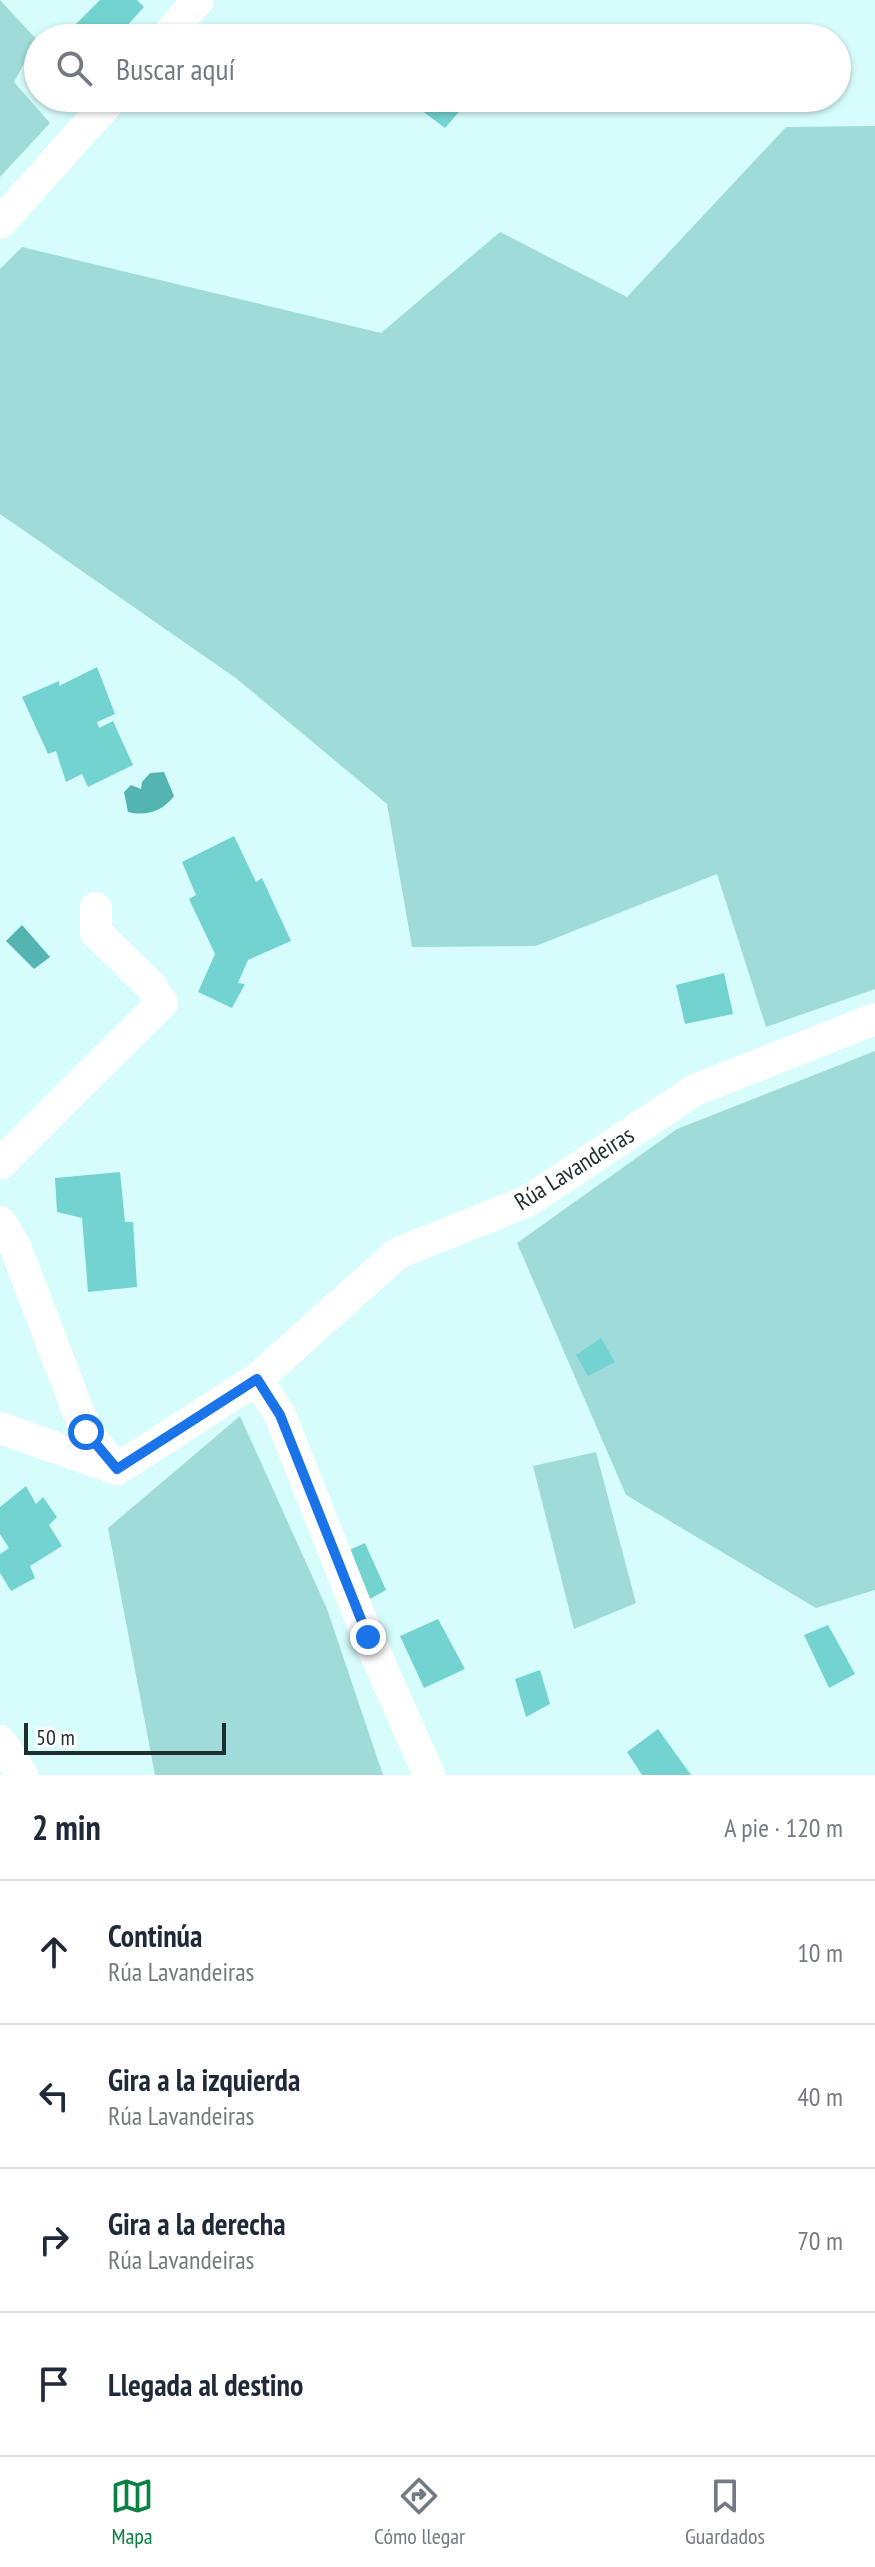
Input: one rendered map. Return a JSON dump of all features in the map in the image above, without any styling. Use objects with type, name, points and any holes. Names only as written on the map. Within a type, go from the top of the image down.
[{"type":"street","points":[[177,24],[198,0]]},
{"type":"street","points":[[0,223],[99,112]]},
{"type":"street","points":[[0,1164],[162,1003],[151,986],[96,932],[96,908]]},
{"type":"street","name":"Rúa Lavandeiras","points":[[117,1469],[257,1379],[398,1253],[528,1201],[695,1090],[875,1019]]},
{"type":"street","points":[[0,1222],[15,1246],[86,1432],[117,1469]]},
{"type":"street","points":[[257,1379],[280,1415],[368,1637],[429,1775]]},
{"type":"street","points":[[0,1428],[117,1469]]},
{"type":"street","points":[[0,1741],[22,1775]]},
{"type":"shaded area","points":[[0,0],[24,26],[24,64],[14,82],[24,93],[24,112],[40,112],[50,123],[0,177]]},
{"type":"shaded area","points":[[875,126],[875,989],[766,1027],[717,874],[536,946],[412,947],[387,804],[237,679],[0,514],[0,269],[22,247],[381,333],[500,232],[627,297],[786,127]]},
{"type":"shaded area","points":[[164,772],[174,796],[170,801],[148,813],[128,812],[124,792],[131,785],[141,789],[142,782],[150,773]]},
{"type":"shaded area","points":[[22,925],[50,957],[34,969],[6,941]]},
{"type":"shaded area","points":[[875,1051],[875,1590],[816,1608],[626,1495],[517,1243],[677,1129]]},
{"type":"shaded area","points":[[240,1416],[327,1609],[383,1775],[155,1775],[108,1528]]},
{"type":"shaded area","points":[[596,1452],[636,1603],[574,1629],[533,1466]]},
{"type":"building","points":[[100,0],[137,0],[144,7],[129,24],[76,24]]},
{"type":"building","points":[[424,112],[459,112],[445,128]]},
{"type":"building","points":[[97,667],[115,714],[97,722],[99,728],[113,721],[133,765],[88,787],[82,774],[66,782],[56,751],[48,754],[22,697],[59,681],[59,686]]},
{"type":"building","points":[[234,836],[256,882],[262,878],[291,941],[248,960],[238,983],[245,984],[232,1008],[198,992],[215,954],[189,899],[196,895],[182,862]]},
{"type":"building","points":[[724,973],[733,1014],[685,1024],[676,985]]},
{"type":"building","points":[[120,1172],[125,1222],[133,1222],[137,1287],[88,1292],[82,1218],[57,1212],[55,1178]]},
{"type":"building","points":[[601,1338],[615,1362],[588,1376],[576,1355]]},
{"type":"building","points":[[26,1486],[36,1504],[43,1497],[57,1517],[49,1525],[62,1546],[30,1566],[35,1578],[11,1591],[0,1573],[0,1554],[9,1548],[0,1534],[0,1507]]},
{"type":"building","points":[[365,1543],[386,1590],[368,1600],[347,1551]]},
{"type":"building","points":[[438,1619],[465,1669],[424,1688],[400,1636]]},
{"type":"building","points":[[828,1625],[855,1674],[829,1688],[804,1635]]},
{"type":"building","points":[[540,1670],[550,1704],[526,1717],[515,1679]]},
{"type":"building","points":[[658,1729],[691,1775],[642,1775],[627,1752]]},
{"type":"route","points":[[86,1432],[117,1469],[257,1379],[280,1415],[368,1637]]}]
